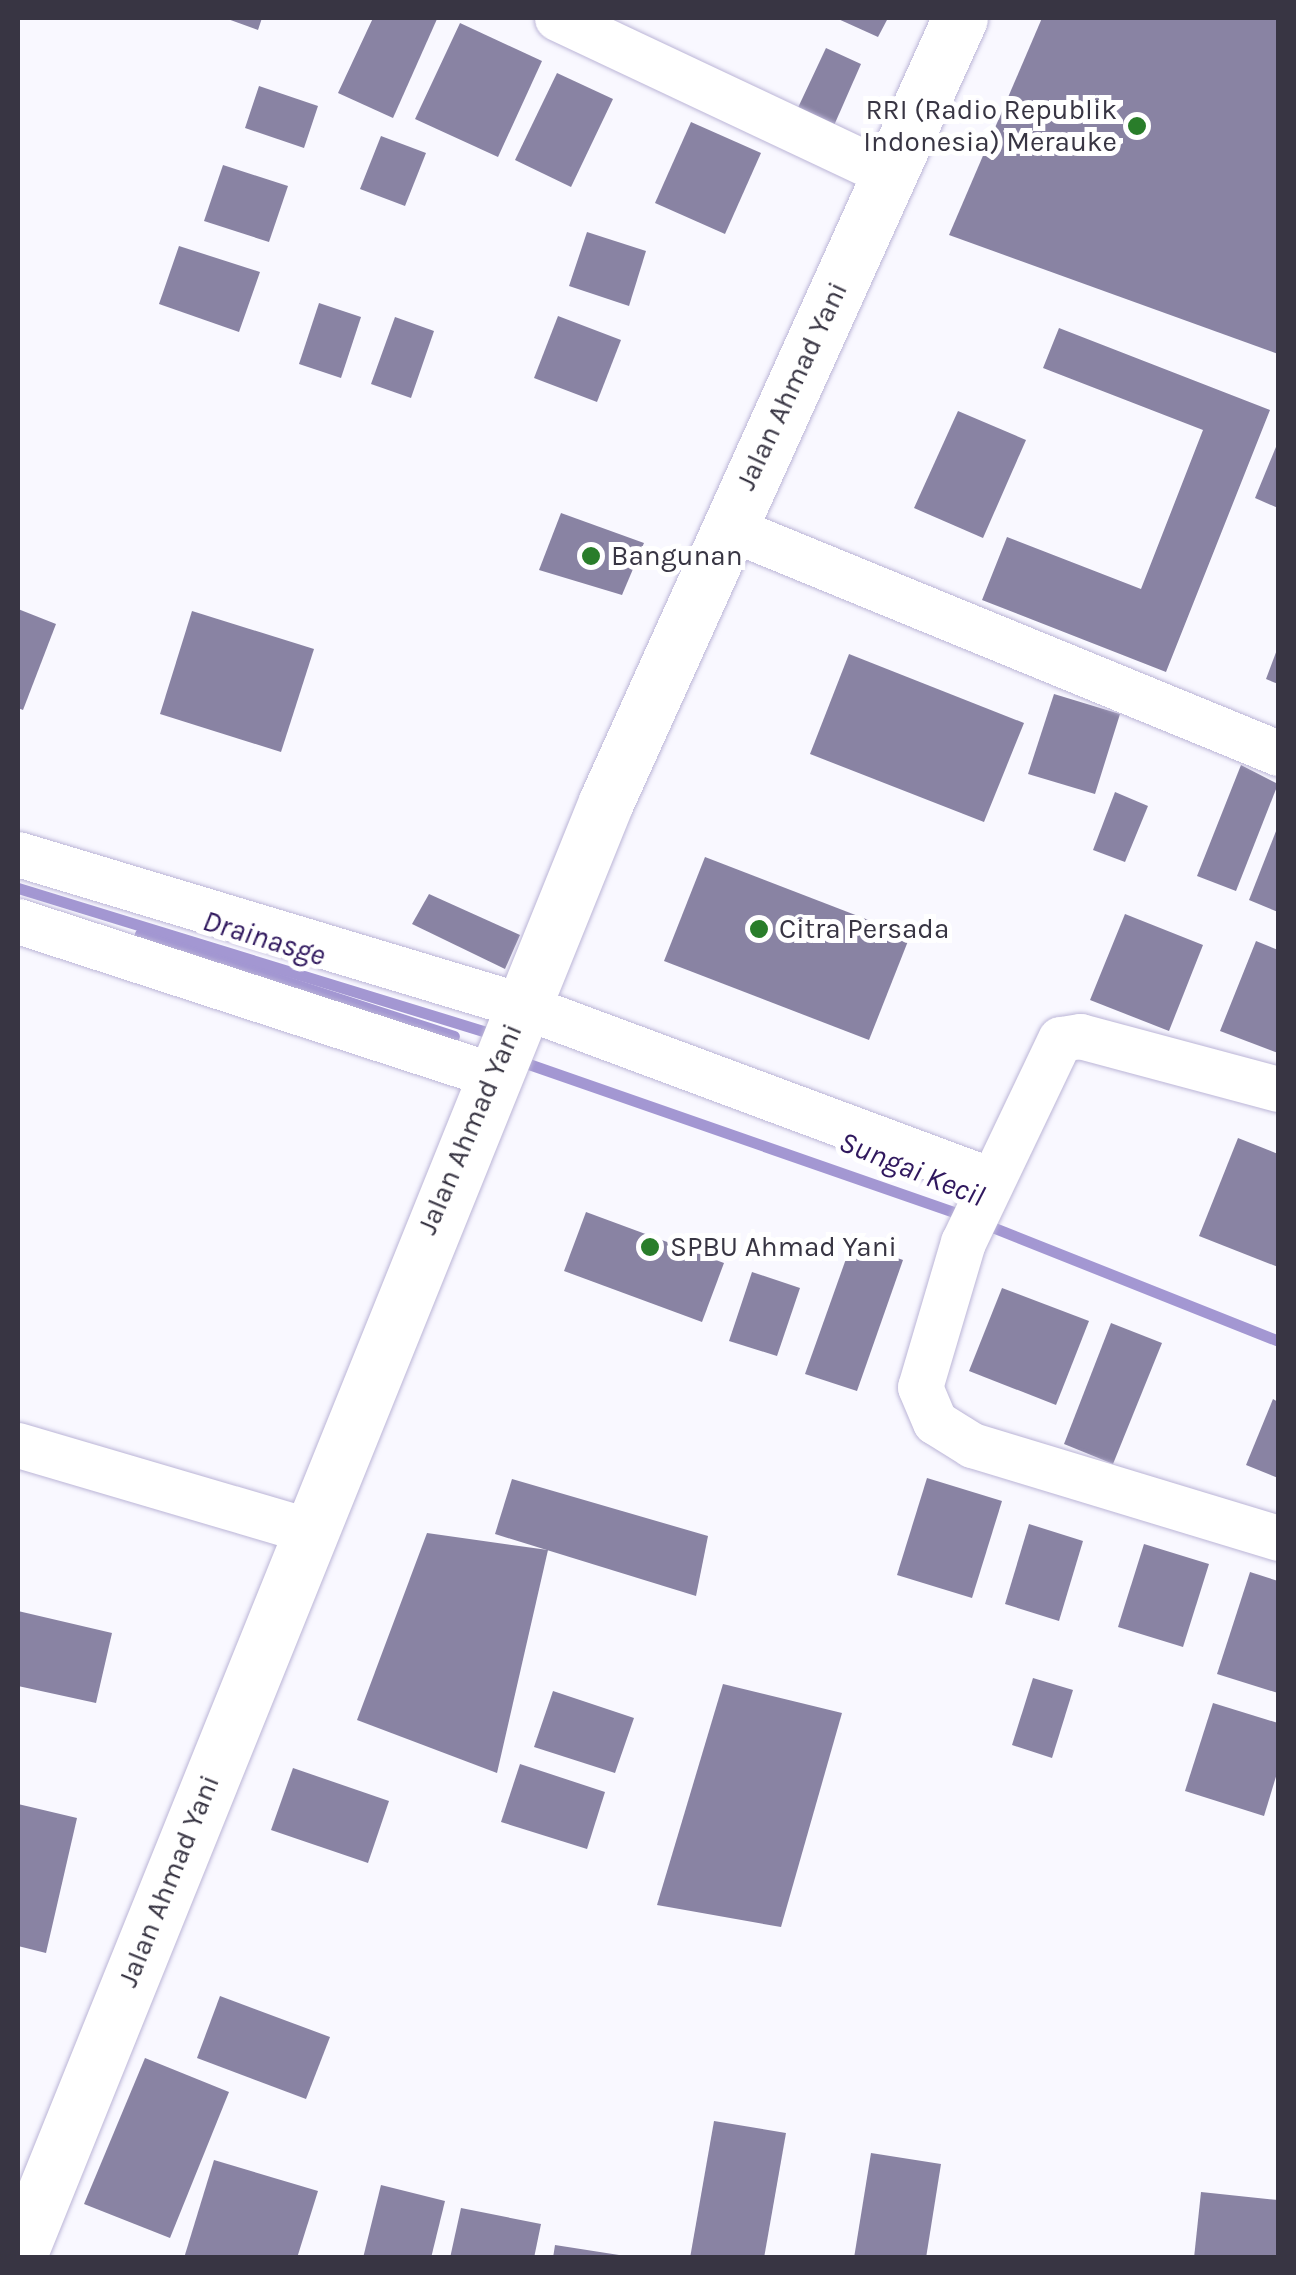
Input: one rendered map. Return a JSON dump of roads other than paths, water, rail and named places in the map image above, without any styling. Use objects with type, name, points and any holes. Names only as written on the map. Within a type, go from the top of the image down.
[{"type":"highway","name":"Jalan Ahmad Yani","points":[[18,2258],[507,1040],[727,528],[960,18]]},
{"type":"street","points":[[557,18],[890,175]]},
{"type":"street","points":[[727,528],[1278,753]]},
{"type":"street","points":[[18,854],[507,1040]]},
{"type":"street","points":[[18,920],[507,1040],[987,1186]]},
{"type":"street","points":[[1278,1089],[1064,1037],[987,1186],[963,1242],[920,1387],[936,1422],[972,1445],[1278,1538]]},
{"type":"street","points":[[18,1445],[310,1532]]},
{"type":"waterway","name":"Drainasge","points":[[18,888],[496,1035]]},
{"type":"waterway","name":"Sungai Kecil","points":[[140,934],[454,1036]]},
{"type":"waterway","points":[[520,1061],[965,1216]]},
{"type":"waterway","name":"Sungai Kecil","points":[[982,1223],[1278,1341]]},
{"type":"place","name":"RRI (Radio Republik Indonesia) Merauke","points":[[1137,126]]},
{"type":"place","name":"Bangunan","points":[[591,556]]},
{"type":"place","name":"Citra Persada","points":[[759,929]]},
{"type":"place","name":"SPBU Ahmad Yani","points":[[650,1247]]}]
